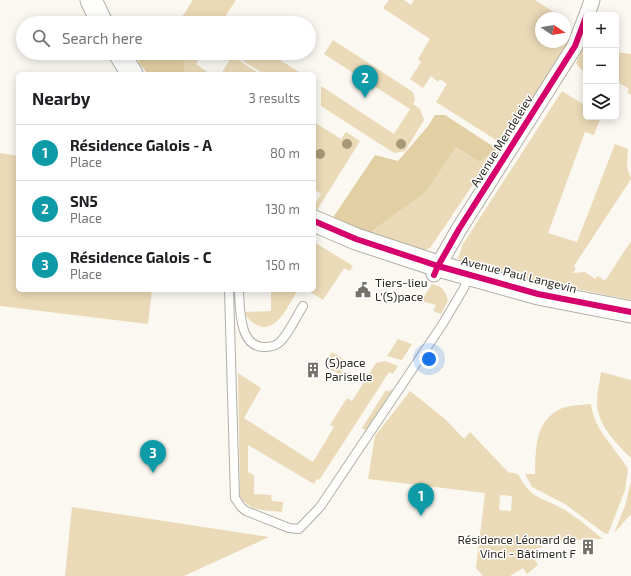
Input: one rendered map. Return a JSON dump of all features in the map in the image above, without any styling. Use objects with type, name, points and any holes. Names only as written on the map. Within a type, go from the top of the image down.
[{"type":"street","points":[[91,0],[99,16]]},
{"type":"street","name":"Avenue Mendeleiev","points":[[588,12],[592,0]]},
{"type":"street","name":"Avenue Mendeleiev","points":[[436,270],[575,46],[583,24]]},
{"type":"street","points":[[123,60],[131,72]]},
{"type":"street","name":"Avenue Paul Langevin","points":[[316,222],[436,270]]},
{"type":"street","name":"Avenue Paul Langevin","points":[[316,235],[357,251],[467,279],[631,312]]},
{"type":"lane","points":[[229,292],[236,498],[241,507],[246,511],[289,528],[299,528],[320,507],[430,345],[467,279]]},
{"type":"lane","points":[[239,292],[240,314],[245,332],[251,342],[260,347],[270,347],[279,343],[303,306]]},
{"type":"shaded area","points":[[193,0],[236,0],[226,16],[183,16]]},
{"type":"shaded area","points":[[389,0],[404,0],[411,5],[414,0],[535,0],[554,12],[535,12],[535,48],[566,48],[504,145],[436,102],[447,84],[440,79],[438,82],[431,76],[423,88],[410,79],[421,62],[418,59],[430,39],[383,8]]},
{"type":"shaded area","points":[[333,40],[413,92],[415,100],[413,104],[420,109],[424,120],[405,151],[394,153],[321,106],[321,86],[394,134],[410,109],[324,54]]},
{"type":"shaded area","points":[[583,47],[583,71],[576,63]]},
{"type":"shaded area","points":[[619,52],[631,54],[631,95],[627,92],[629,89],[619,83]]},
{"type":"shaded area","points":[[139,60],[182,60],[184,62],[185,72],[146,72],[138,62]]},
{"type":"shaded area","points":[[182,60],[198,60],[196,64],[207,72],[185,72],[184,62]]},
{"type":"shaded area","points":[[230,60],[238,60],[257,72],[222,72]]},
{"type":"shaded area","points":[[242,60],[280,60],[299,72],[261,72]]},
{"type":"shaded area","points":[[562,91],[583,104],[583,120],[600,120],[594,135],[585,132],[548,233],[577,242],[615,144],[628,149],[627,167],[631,179],[574,266],[576,268],[573,273],[585,272],[595,279],[598,276],[605,281],[631,241],[631,300],[469,267],[458,258],[463,244]]},
{"type":"shaded area","points":[[435,115],[445,115],[497,149],[479,162],[456,147],[427,191],[367,235],[332,219],[375,155],[398,161],[428,126]]},
{"type":"shaded area","points":[[316,123],[341,139],[346,132],[360,141],[316,211],[316,203],[321,194],[316,190]]},
{"type":"shaded area","points":[[456,147],[479,162],[497,149],[430,248],[421,251],[367,235],[427,191]]},
{"type":"shaded area","points":[[0,153],[16,156],[16,292],[152,292],[148,324],[0,306]]},
{"type":"shaded area","points":[[316,243],[353,266],[350,271],[344,268],[323,300],[310,292],[316,292]]},
{"type":"shaded area","points":[[432,284],[441,288],[447,297],[448,301],[441,314],[433,311],[436,305],[421,301]]},
{"type":"shaded area","points":[[271,292],[297,292],[282,316],[271,326],[264,327],[257,325],[246,316],[244,312],[271,311]]},
{"type":"shaded area","points":[[398,339],[412,344],[402,360],[387,356]]},
{"type":"shaded area","points":[[332,352],[348,362],[340,375],[324,365]]},
{"type":"shaded area","points":[[385,361],[398,366],[393,374],[389,372],[320,479],[316,480],[314,484],[248,445],[248,472],[254,475],[254,494],[271,495],[272,501],[283,502],[282,512],[254,508],[244,502],[240,497],[238,373],[261,388],[244,418],[313,462],[334,427],[330,425],[347,398],[352,401],[376,363]]},
{"type":"shaded area","points":[[601,372],[631,380],[631,458],[613,439],[603,425],[600,417],[597,393]]},
{"type":"shaded area","points":[[391,389],[393,391],[367,431],[362,428],[386,390],[389,392]]},
{"type":"shaded area","points":[[410,391],[445,419],[464,439],[470,432],[508,472],[518,474],[523,483],[534,495],[568,512],[603,539],[543,541],[542,547],[534,550],[532,555],[538,565],[527,574],[523,568],[510,576],[483,576],[476,568],[485,493],[368,479],[375,436]],"holes":[[[500,495],[512,496],[511,511],[499,510]]]},
{"type":"shaded area","points":[[591,404],[596,422],[628,469],[625,490],[608,534],[604,533],[565,504],[532,487],[525,474],[535,474],[536,446],[541,429],[545,422],[560,409],[571,406]]},
{"type":"shaded area","points":[[631,481],[631,514],[614,533],[625,506]]},
{"type":"shaded area","points":[[72,507],[269,537],[184,576],[65,576]]},
{"type":"cycle path","points":[[434,275],[459,229],[575,46],[583,25]]},
{"type":"cycle path","points":[[316,222],[356,239],[438,266],[538,294],[631,312]]},
{"type":"place","name":"SN5","points":[[365,98]]},
{"type":"place","name":"Tiers-lieu L'(S)pace","points":[[363,290]]},
{"type":"place","name":"(S)pace Pariselle","points":[[313,370]]},
{"type":"place","name":"Résidence Galois - C","points":[[153,473]]},
{"type":"place","name":"Résidence Galois - A","points":[[421,516]]},
{"type":"place","name":"Résidence Léonard de Vinci - Bâtiment F","points":[[588,547]]}]
